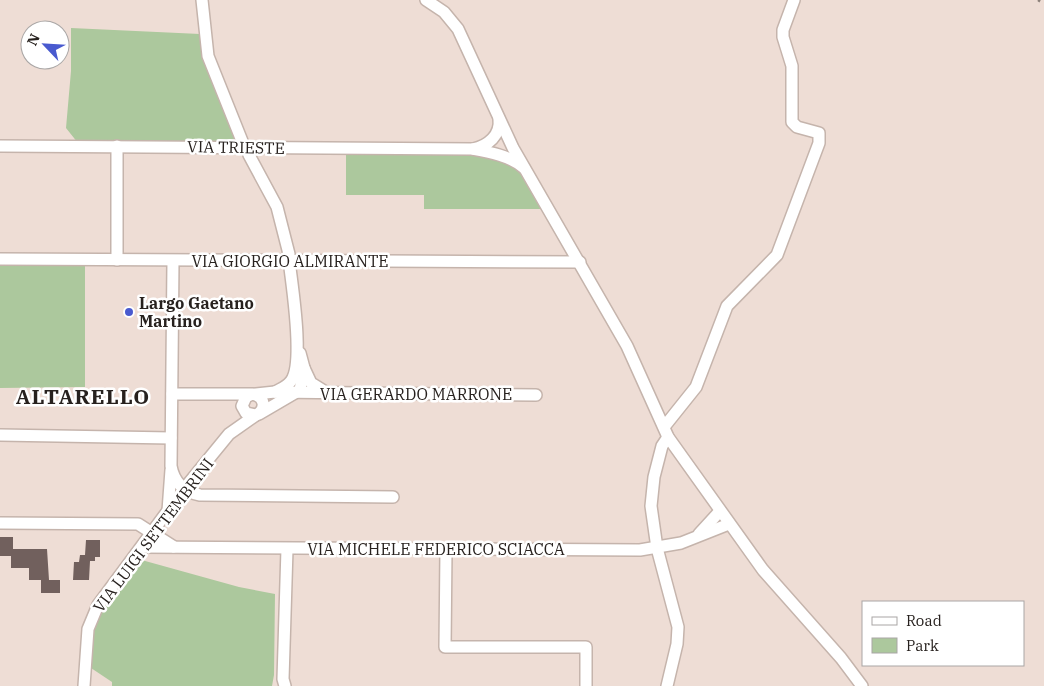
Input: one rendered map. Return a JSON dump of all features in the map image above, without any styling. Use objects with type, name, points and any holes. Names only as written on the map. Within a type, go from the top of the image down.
[{"type":"street","points":[[426,0],[444,12],[458,29],[511,144],[627,346],[666,432],[763,570],[841,658],[862,686]]},
{"type":"street","points":[[668,686],[677,644],[678,627],[657,548],[652,516],[652,486],[666,432],[693,392],[726,306],[777,255],[819,143],[819,133],[797,127],[792,122],[792,66],[783,30],[794,0]]},
{"type":"street","points":[[201,3],[208,56],[242,141]]},
{"type":"street","points":[[489,148],[497,132],[499,119]]},
{"type":"street","points":[[489,148],[507,152],[511,144]]},
{"type":"street","name":"VIA TRIESTE","points":[[0,146],[472,150],[489,148]]},
{"type":"street","points":[[116,260],[117,146]]},
{"type":"street","points":[[489,148],[517,163],[527,171]]},
{"type":"street","points":[[249,156],[277,207],[289,254]]},
{"type":"street","name":"VIA GIORGIO ALMIRANTE","points":[[0,260],[580,262]]},
{"type":"street","points":[[168,511],[172,438],[173,261]]},
{"type":"street","points":[[275,392],[286,386],[295,374],[297,343],[290,268]]},
{"type":"street","points":[[297,343],[304,368],[311,382],[327,394]]},
{"type":"street","points":[[297,393],[302,383],[304,368]]},
{"type":"street","name":"VIA GERARDO MARRONE","points":[[172,394],[254,394],[275,392],[536,395]]},
{"type":"street","name":"VIA LUIGI SETTEMBRINI","points":[[84,686],[87,638],[93,613],[184,489],[229,434],[257,414],[297,393]]},
{"type":"street","points":[[254,394],[262,398],[264,404],[257,414],[246,413],[242,406],[244,399],[254,394]]},
{"type":"street","points":[[0,435],[172,438]]},
{"type":"street","points":[[171,466],[175,479],[184,489],[188,493],[200,495],[393,497]]},
{"type":"street","points":[[694,538],[704,530],[720,511]]},
{"type":"street","points":[[0,523],[138,524],[176,548]]},
{"type":"street","name":"VIA MICHELE FEDERICO SCIACCA","points":[[142,547],[446,550],[657,548],[694,538],[729,524]]},
{"type":"street","points":[[285,686],[283,679],[287,549]]},
{"type":"street","points":[[446,550],[445,647],[586,647],[586,686]]},
{"type":"street","points":[[80,686],[85,673]]},
{"type":"green space","points":[[71,28],[200,34],[209,75],[236,141],[78,143],[66,128],[71,71]]},
{"type":"green space","points":[[436,153],[486,158],[505,163],[522,175],[543,209],[424,209],[424,195],[346,195],[346,155]]},
{"type":"green space","points":[[0,265],[85,265],[85,387],[0,388]]},
{"type":"green space","points":[[138,559],[239,587],[275,594],[274,675],[272,686],[112,686],[112,682],[88,666],[90,639],[96,616]]},
{"type":"building","points":[[0,537],[13,537],[13,549],[47,549],[49,580],[60,580],[60,593],[41,593],[41,580],[29,580],[29,568],[11,568],[11,556],[0,556]]},
{"type":"building","points":[[86,540],[100,540],[100,557],[95,557],[95,561],[90,561],[89,580],[73,580],[74,562],[79,562],[80,555],[85,555]]},
{"type":"railway","points":[[1038,0],[1044,4]]},
{"type":"place","name":"Largo Gaetano Martino","points":[[129,312]]},
{"type":"district","name":"ALTARELLO","points":[[83,396]]}]
